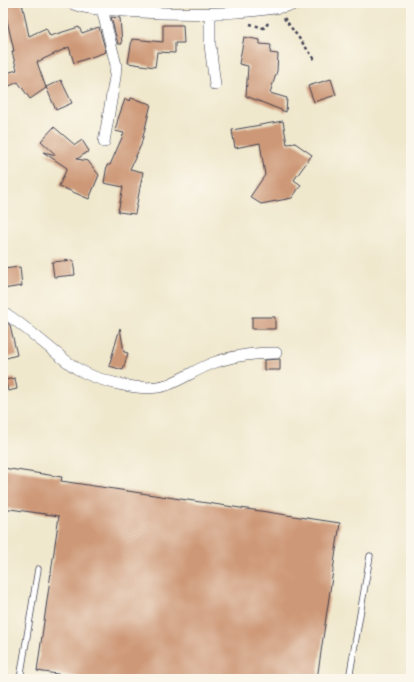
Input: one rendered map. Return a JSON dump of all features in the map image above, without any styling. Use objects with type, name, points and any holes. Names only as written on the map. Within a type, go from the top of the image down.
[{"type":"street","points":[[70,3],[77,6],[102,9],[173,14],[210,14],[283,8],[303,3]]},
{"type":"street","points":[[102,9],[116,66],[104,142]]},
{"type":"street","points":[[210,14],[210,45],[215,85]]},
{"type":"street","points":[[3,312],[76,368],[100,378],[142,389],[165,386],[212,363],[231,357],[250,354],[276,353]]},
{"type":"lane","points":[[349,679],[370,556]]},
{"type":"lane","points":[[20,679],[38,568]]},
{"type":"path","points":[[280,14],[316,61]]},
{"type":"building","points":[[3,3],[22,3],[29,36],[46,28],[50,36],[79,27],[82,33],[99,27],[106,52],[74,63],[69,47],[37,62],[46,88],[30,99],[18,82],[3,89],[3,74],[17,70],[12,52],[14,51]]},
{"type":"building","points":[[111,17],[120,18],[122,44],[118,44]]},
{"type":"building","points":[[163,25],[183,25],[184,43],[175,43],[175,53],[157,52],[155,67],[128,63],[132,39],[163,42]]},
{"type":"building","points":[[244,37],[260,40],[260,44],[271,45],[270,53],[278,54],[277,71],[270,93],[287,98],[286,112],[246,96],[248,66],[239,64]]},
{"type":"building","points":[[331,79],[336,95],[314,102],[308,86]]},
{"type":"building","points":[[61,80],[72,103],[56,110],[46,87]]},
{"type":"building","points":[[131,98],[151,104],[141,145],[130,169],[143,172],[135,214],[118,212],[123,187],[104,183],[107,165],[110,165],[124,133],[115,131],[118,119],[125,99],[130,101]]},
{"type":"building","points":[[283,121],[287,144],[295,143],[312,155],[294,180],[301,185],[292,198],[261,204],[250,197],[265,175],[260,143],[235,148],[232,130]]},
{"type":"building","points":[[54,127],[75,145],[82,140],[89,151],[77,159],[88,161],[99,175],[89,199],[59,186],[67,168],[43,152],[56,155],[41,141]]},
{"type":"building","points":[[73,260],[75,275],[54,277],[52,262]]},
{"type":"building","points":[[20,267],[22,286],[3,289],[3,269]]},
{"type":"building","points":[[252,317],[275,317],[275,329],[252,329]]},
{"type":"building","points":[[3,320],[10,325],[17,355],[3,359]]},
{"type":"building","points":[[120,328],[124,352],[128,353],[123,370],[109,366]]},
{"type":"building","points":[[280,359],[280,370],[264,370],[264,360]]},
{"type":"building","points":[[15,378],[17,389],[8,391],[5,380]]},
{"type":"building","points":[[3,468],[62,477],[61,481],[340,523],[317,679],[91,679],[37,671],[59,516],[3,508]]}]
